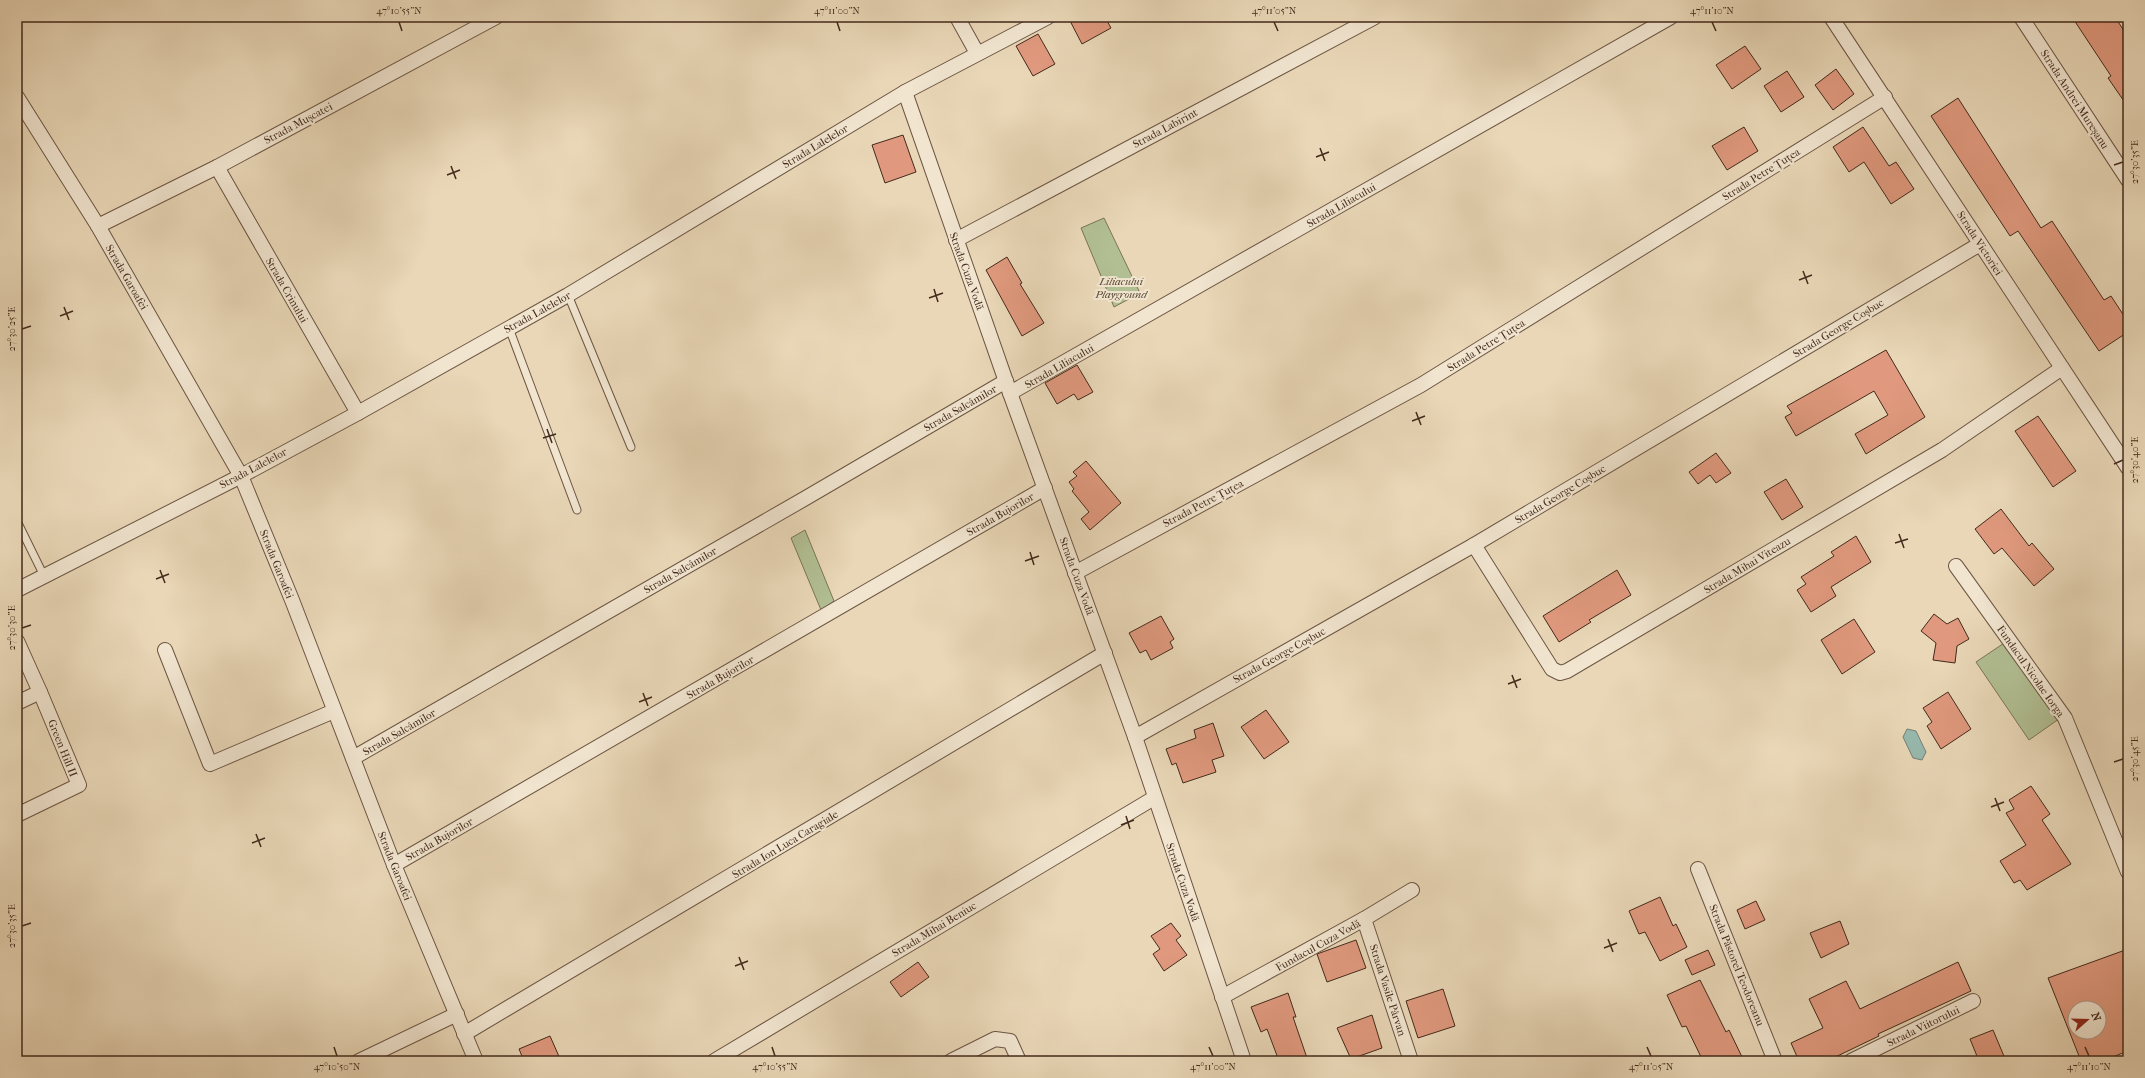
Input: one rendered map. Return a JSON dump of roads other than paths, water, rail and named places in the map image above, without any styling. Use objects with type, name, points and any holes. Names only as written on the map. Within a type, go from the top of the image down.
[{"type":"street","name":"Strada Mușcatei","points":[[98,226],[217,167],[496,17]]},
{"type":"street","points":[[957,17],[977,53]]},
{"type":"street","name":"Strada Lalelelor","points":[[17,590],[241,476],[358,413],[568,295],[905,92],[1048,17]]},
{"type":"street","name":"Strada Labirint","points":[[956,240],[1375,17]]},
{"type":"street","name":"Strada Liliacului","points":[[1008,387],[1671,17]]},
{"type":"street","name":"Strada Victoriei","points":[[1831,17],[2128,468]]},
{"type":"street","name":"Strada Andrei Mureșanu","points":[[2021,17],[2128,180]]},
{"type":"street","name":"Strada Cuza Vodă","points":[[905,92],[1008,387],[1135,737],[1154,798],[1244,1061]]},
{"type":"street","name":"Strada Garoafei","points":[[17,97],[98,226],[241,476],[292,600],[394,865],[476,1061]]},
{"type":"street","name":"Strada Petre Țuțea","points":[[1075,573],[1421,385],[1885,97]]},
{"type":"street","name":"Strada Crinului","points":[[217,167],[358,413]]},
{"type":"street","name":"Strada George Coșbuc","points":[[1135,737],[1474,545],[1980,244]]},
{"type":"street","name":"Strada Mihai Viteazu","points":[[1474,545],[1552,669],[1560,673],[1567,671],[1942,450],[2062,368]]},
{"type":"street","name":"Strada Salcâmilor","points":[[352,758],[791,507],[1008,387]]},
{"type":"street","name":"Strada Bujorilor","points":[[394,865],[1045,488]]},
{"type":"street","name":"Fundacul Nicolae Iorga","points":[[1956,566],[2065,718],[2128,872]]},
{"type":"street","points":[[17,641],[40,692],[17,703]]},
{"type":"street","points":[[165,650],[210,764],[334,710]]},
{"type":"street","name":"Strada Ion Luca Caragiale","points":[[464,1034],[1105,653]]},
{"type":"street","name":"Green Hill II","points":[[17,815],[79,786],[40,692]]},
{"type":"street","name":"Strada Mihai Beniuc","points":[[714,1061],[1154,798]]},
{"type":"street","name":"Strada Păstorel Teodoreanu","points":[[1698,869],[1775,1061]]},
{"type":"street","name":"Fundacul Cuza Vodă","points":[[1222,997],[1364,919],[1412,890]]},
{"type":"street","name":"Strada Vasile Pârvan","points":[[1364,919],[1411,1061]]},
{"type":"street","name":"Strada Viitorului","points":[[1851,1061],[1973,1001]]},
{"type":"street","points":[[359,1061],[457,1014]]},
{"type":"street","points":[[951,1061],[994,1039],[1010,1041],[1019,1061]]},
{"type":"lane","points":[[568,295],[631,447]]},
{"type":"lane","points":[[509,328],[577,510]]},
{"type":"lane","points":[[17,521],[44,576]]},
{"type":"water","points":[[1907,729],[1916,731],[1926,752],[1922,760],[1913,758],[1903,737]]},
{"type":"park label","name":"Liliacului Playground","points":[[1121,287]]}]
